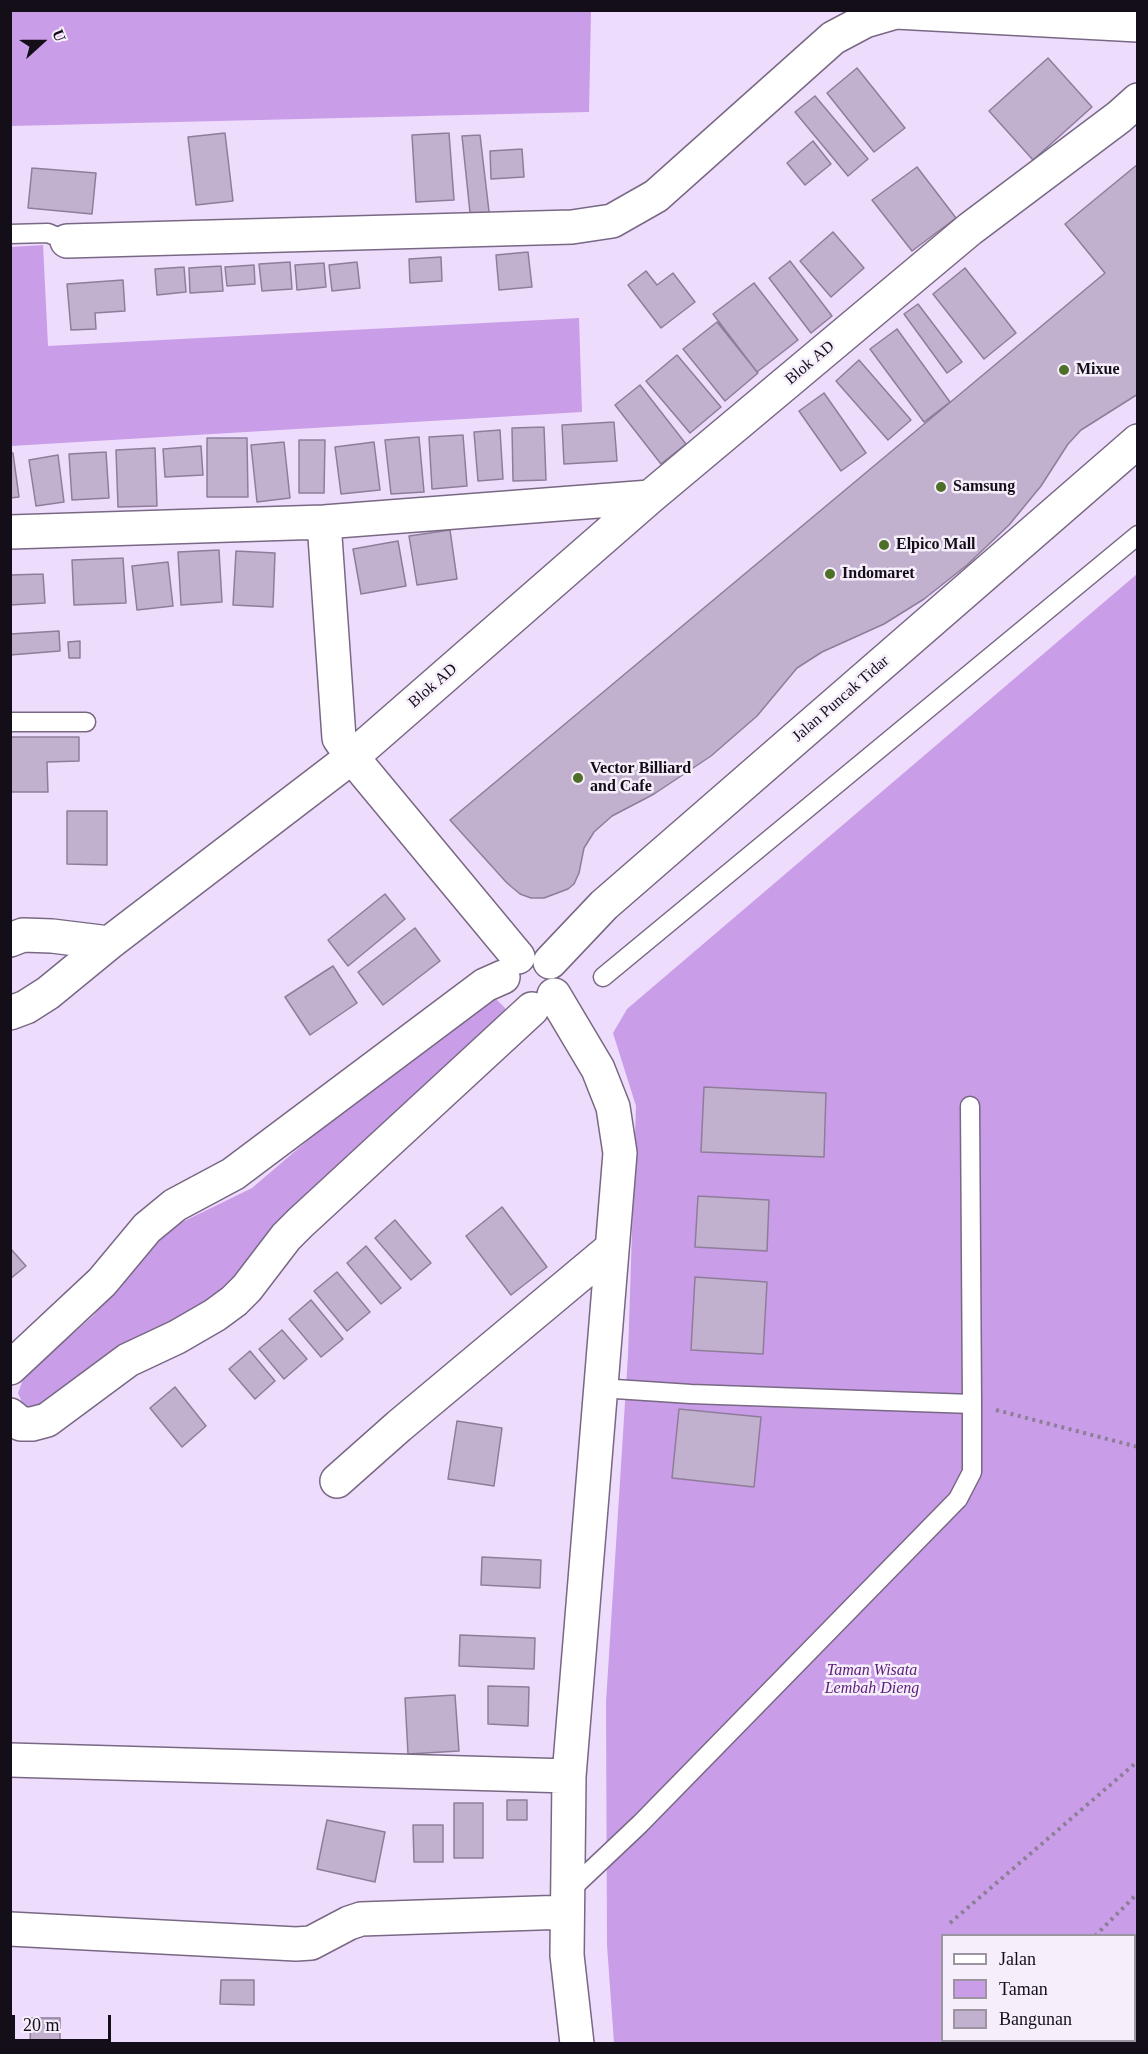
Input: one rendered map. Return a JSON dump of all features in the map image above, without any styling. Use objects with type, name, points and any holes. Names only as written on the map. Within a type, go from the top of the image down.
[{"type":"street","points":[[67,241],[572,227],[612,221],[656,196],[833,38],[865,21],[896,12],[1137,25]]},
{"type":"street","name":"Blok AD","points":[[10,1013],[26,1007],[48,993],[109,943],[352,757],[650,498],[970,229],[1119,117],[1137,100]]},
{"type":"street","name":"Jalan Puncak Tidar","points":[[10,1368],[102,1282],[147,1228],[175,1205],[233,1174],[485,985],[524,966],[604,905],[1137,441]]},
{"type":"street","points":[[10,532],[324,522],[650,498]]},
{"type":"street","points":[[10,1415],[21,1424],[47,1420],[128,1360],[177,1338],[234,1301],[300,1223],[558,987],[558,978],[524,966],[352,757],[339,738],[324,522]]},
{"type":"street","points":[[10,940],[23,935],[109,943]]},
{"type":"street","points":[[524,966],[502,986],[516,1006],[543,1002]]},
{"type":"street","points":[[543,1002],[598,1069],[613,1107],[620,1153],[569,1776],[567,1955],[578,2043]]},
{"type":"street","points":[[337,1481],[399,1426],[612,1248]]},
{"type":"street","points":[[10,1761],[569,1776]]},
{"type":"street","points":[[10,1929],[296,1944],[311,1943],[348,1923],[361,1919],[567,1902]]},
{"type":"lane","points":[[10,234],[48,233],[67,241]]},
{"type":"lane","points":[[603,977],[1137,535]]},
{"type":"lane","points":[[10,722],[86,722]]},
{"type":"lane","points":[[567,1902],[640,1824],[958,1499],[972,1472],[970,1106]]},
{"type":"lane","points":[[600,1389],[972,1404]]},
{"type":"path","points":[[972,1404],[1137,1447]]},
{"type":"path","points":[[950,1923],[1137,1761]]},
{"type":"path","points":[[1096,1934],[1137,1893]]},
{"type":"green space","points":[[10,11],[591,11],[589,112],[11,126]]},
{"type":"green space","points":[[43,245],[48,346],[579,318],[582,412],[11,446],[11,247]]},
{"type":"green space","name":"Taman Wisata Lembah Dieng","points":[[1137,574],[1137,2043],[614,2043],[607,1945],[606,1702],[628,1355],[636,1106],[613,1033],[627,1009]]},
{"type":"green space","points":[[492,995],[505,1008],[505,1021],[497,1032],[296,1203],[278,1222],[251,1263],[203,1306],[48,1402],[36,1407],[27,1406],[22,1402],[18,1393],[24,1377],[93,1316],[166,1230],[252,1188],[471,1001]]},
{"type":"shaded area","points":[[1136,1940],[1137,2043],[1039,2043],[1136,2042]]},
{"type":"building","points":[[1048,58],[1092,107],[1033,160],[989,111]]},
{"type":"building","points":[[857,68],[905,128],[874,152],[827,93]]},
{"type":"building","points":[[815,96],[868,159],[848,176],[795,112]]},
{"type":"building","points":[[225,133],[233,201],[196,205],[188,137]]},
{"type":"building","points":[[449,133],[454,200],[416,202],[412,135]]},
{"type":"building","points":[[480,135],[490,220],[471,222],[462,136]]},
{"type":"building","points":[[813,141],[831,164],[805,185],[787,163]]},
{"type":"building","points":[[522,149],[524,177],[491,179],[490,151]]},
{"type":"building","name":"Elpico Mall","points":[[1138,164],[1138,394],[1081,430],[1068,444],[1041,486],[1009,525],[967,565],[924,599],[884,624],[822,652],[797,668],[757,716],[711,756],[654,794],[612,816],[594,832],[584,848],[579,873],[574,884],[568,889],[544,898],[531,898],[520,894],[507,883],[450,820],[1105,273],[1065,224]]},
{"type":"building","points":[[917,167],[956,218],[912,251],[872,200]]},
{"type":"building","points":[[32,168],[96,173],[92,214],[28,208]]},
{"type":"building","points":[[833,232],[864,268],[831,297],[800,261]]},
{"type":"building","points":[[528,252],[532,287],[499,290],[496,255]]},
{"type":"building","points":[[441,257],[442,281],[410,283],[409,259]]},
{"type":"building","points":[[790,261],[832,316],[811,333],[769,278]]},
{"type":"building","points":[[290,262],[292,289],[262,291],[259,264]]},
{"type":"building","points":[[357,262],[360,288],[332,291],[329,265]]},
{"type":"building","points":[[324,263],[326,287],[297,290],[295,265]]},
{"type":"building","points":[[254,265],[255,284],[227,286],[225,267]]},
{"type":"building","points":[[221,266],[223,291],[190,293],[189,268]]},
{"type":"building","points":[[184,267],[186,292],[157,295],[155,269]]},
{"type":"building","points":[[965,268],[1016,333],[984,359],[933,294]]},
{"type":"building","points":[[646,271],[657,285],[673,273],[695,302],[661,328],[628,285]]},
{"type":"building","points":[[123,280],[125,311],[95,313],[96,329],[71,330],[67,284]]},
{"type":"building","points":[[754,283],[798,340],[757,372],[713,314]]},
{"type":"building","points":[[918,304],[962,362],[947,373],[904,314]]},
{"type":"building","points":[[717,322],[758,373],[725,401],[683,349]]},
{"type":"building","points":[[897,329],[950,402],[924,422],[870,349]]},
{"type":"building","points":[[677,355],[721,407],[690,433],[646,381]]},
{"type":"building","points":[[859,360],[911,420],[888,440],[836,381]]},
{"type":"building","points":[[640,385],[686,444],[661,464],[615,405]]},
{"type":"building","points":[[824,393],[866,453],[841,471],[799,411]]},
{"type":"building","points":[[614,422],[617,461],[564,464],[562,425]]},
{"type":"building","points":[[544,427],[546,480],[513,481],[512,428]]},
{"type":"building","points":[[500,430],[503,479],[478,481],[474,432]]},
{"type":"building","points":[[463,435],[467,486],[432,489],[429,437]]},
{"type":"building","points":[[419,437],[424,492],[391,494],[385,440]]},
{"type":"building","points":[[207,438],[247,438],[248,497],[207,497]]},
{"type":"building","points":[[299,440],[325,440],[324,493],[299,493]]},
{"type":"building","points":[[284,442],[290,498],[257,502],[251,445]]},
{"type":"building","points":[[374,442],[380,490],[341,494],[335,447]]},
{"type":"building","points":[[201,446],[203,475],[165,477],[163,449]]},
{"type":"building","points":[[155,448],[157,506],[118,507],[116,450]]},
{"type":"building","points":[[106,452],[109,498],[72,500],[69,454]]},
{"type":"building","points":[[10,453],[13,453],[19,497],[10,498]]},
{"type":"building","points":[[58,455],[64,502],[36,506],[29,460]]},
{"type":"building","points":[[450,530],[457,579],[417,585],[409,536]]},
{"type":"building","points":[[398,541],[406,586],[361,594],[353,549]]},
{"type":"building","points":[[219,550],[222,602],[181,605],[178,552]]},
{"type":"building","points":[[236,551],[275,553],[273,607],[233,605]]},
{"type":"building","points":[[123,558],[126,603],[74,605],[72,560]]},
{"type":"building","points":[[168,562],[173,606],[137,610],[132,566]]},
{"type":"building","points":[[43,574],[45,603],[10,605],[10,575]]},
{"type":"building","points":[[59,631],[60,651],[10,655],[10,634]]},
{"type":"building","points":[[80,641],[80,658],[69,658],[68,642]]},
{"type":"building","points":[[10,737],[79,737],[79,761],[47,762],[48,792],[10,792]]},
{"type":"building","points":[[67,811],[107,811],[107,865],[67,864]]},
{"type":"building","points":[[385,894],[405,919],[348,966],[328,940]]},
{"type":"building","points":[[415,928],[440,961],[383,1005],[358,972]]},
{"type":"building","points":[[333,966],[357,1003],[310,1035],[285,997]]},
{"type":"building","points":[[704,1087],[826,1093],[824,1157],[701,1152]]},
{"type":"building","points":[[698,1196],[769,1200],[767,1251],[695,1247]]},
{"type":"building","points":[[502,1207],[547,1267],[511,1295],[466,1236]]},
{"type":"building","points":[[395,1220],[431,1263],[411,1280],[375,1238]]},
{"type":"building","points":[[366,1246],[401,1288],[381,1304],[347,1263]]},
{"type":"building","points":[[10,1248],[26,1266],[10,1279]]},
{"type":"building","points":[[337,1272],[370,1312],[347,1331],[314,1291]]},
{"type":"building","points":[[695,1277],[767,1282],[763,1354],[691,1350]]},
{"type":"building","points":[[311,1300],[343,1339],[321,1357],[289,1319]]},
{"type":"building","points":[[282,1330],[307,1359],[284,1379],[259,1349]]},
{"type":"building","points":[[250,1351],[275,1381],[255,1399],[229,1369]]},
{"type":"building","points":[[175,1387],[206,1426],[182,1447],[150,1408]]},
{"type":"building","points":[[679,1409],[761,1417],[754,1487],[672,1478]]},
{"type":"building","points":[[457,1421],[502,1428],[494,1486],[448,1479]]},
{"type":"building","points":[[482,1557],[541,1560],[540,1588],[481,1585]]},
{"type":"building","points":[[460,1635],[535,1638],[534,1669],[459,1666]]},
{"type":"building","points":[[488,1686],[529,1687],[528,1726],[488,1724]]},
{"type":"building","points":[[455,1695],[459,1751],[408,1754],[405,1698]]},
{"type":"building","points":[[507,1800],[527,1800],[527,1820],[507,1820]]},
{"type":"building","points":[[454,1803],[483,1803],[483,1858],[454,1858]]},
{"type":"building","points":[[327,1820],[385,1832],[375,1882],[317,1869]]},
{"type":"building","points":[[413,1825],[443,1825],[443,1862],[414,1862]]},
{"type":"building","points":[[221,1980],[254,1980],[254,2005],[220,2004]]},
{"type":"building","points":[[31,2018],[60,2018],[60,2044],[30,2044]]},
{"type":"place","name":"Mixue","points":[[1064,370]]},
{"type":"place","name":"Samsung","points":[[941,487]]},
{"type":"place","name":"Elpico Mall","points":[[884,545]]},
{"type":"place","name":"Indomaret","points":[[830,574]]},
{"type":"place","name":"Vector Billiard and Cafe","points":[[578,778]]}]
